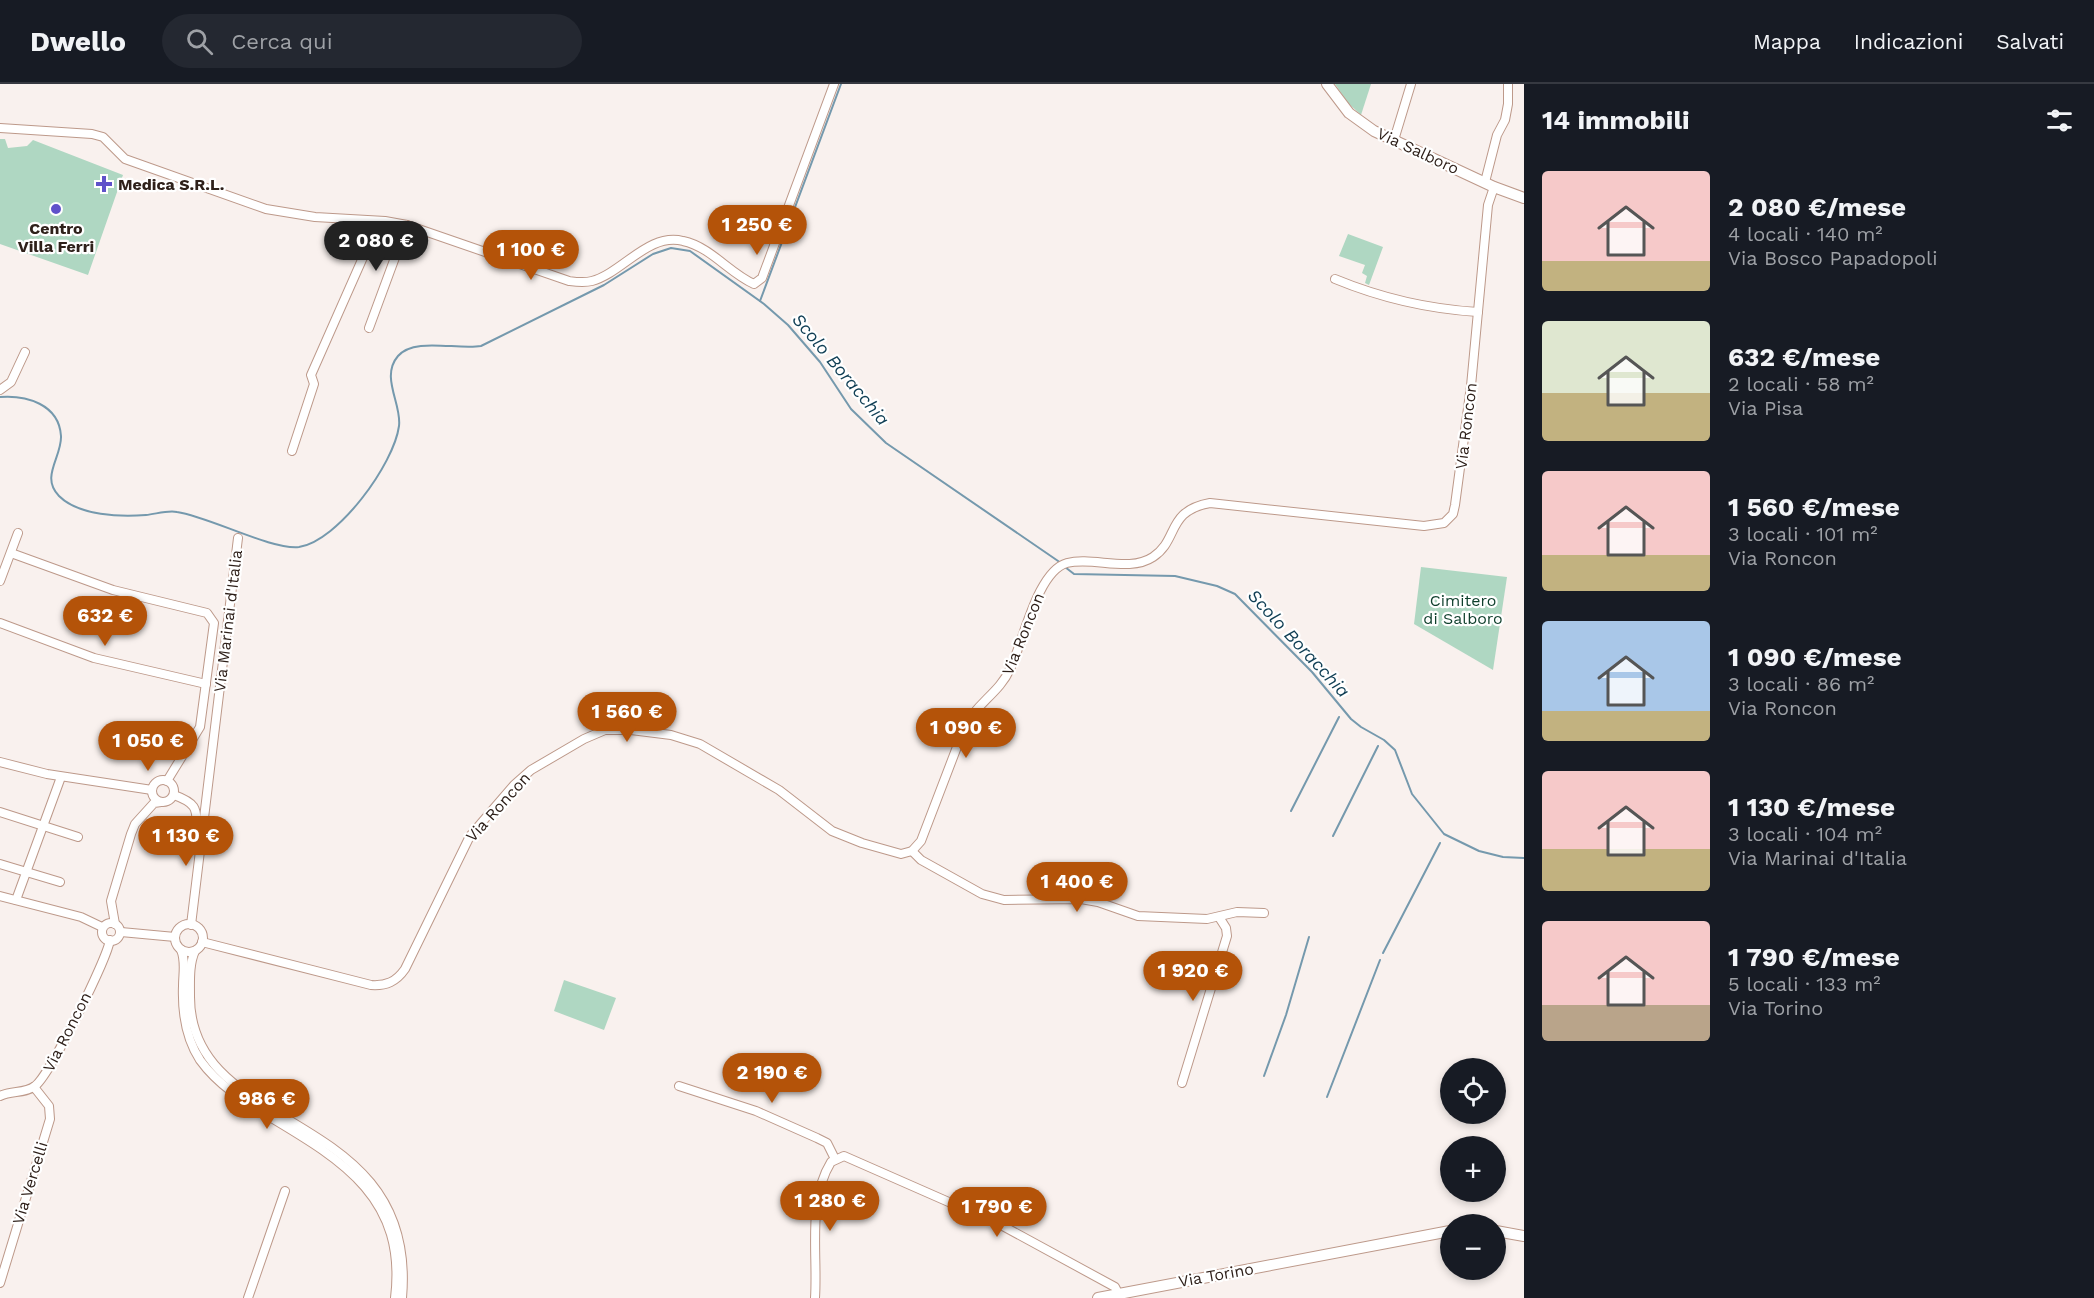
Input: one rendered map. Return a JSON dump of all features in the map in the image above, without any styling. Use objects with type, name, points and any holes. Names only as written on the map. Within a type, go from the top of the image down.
[{"type":"street","points":[[0,128],[92,134],[103,137],[125,159],[266,209],[315,217],[377,220],[407,225],[569,281],[583,283],[607,275],[652,246],[681,240],[705,250],[732,272],[754,284],[762,278],[834,84]]},
{"type":"street","name":"Via Salboro","points":[[1327,84],[1342,106],[1357,120],[1489,185],[1524,198]]},
{"type":"street","points":[[1394,140],[1411,84]]},
{"type":"street","name":"Via Roncon","points":[[202,942],[370,985],[381,986],[395,981],[405,969],[470,836],[522,776],[538,764],[605,730],[649,732],[691,741],[778,790],[832,831],[901,854],[912,851],[921,841],[965,726],[972,713],[997,689],[1010,670],[1043,585],[1053,570],[1063,565],[1132,563],[1150,559],[1161,549],[1181,515],[1189,509],[1209,503],[1424,526],[1444,523],[1453,514],[1455,505],[1471,386],[1489,185],[1497,135],[1505,120],[1508,84]]},
{"type":"street","points":[[292,451],[314,384],[311,375],[376,228],[377,220]]},
{"type":"street","points":[[369,328],[407,225]]},
{"type":"street","points":[[1335,279],[1385,297],[1449,310],[1478,312]]},
{"type":"street","points":[[0,390],[10,382],[25,352]]},
{"type":"street","points":[[0,581],[18,533]]},
{"type":"street","name":"Via Marinai d'Italia","points":[[191,925],[238,538]]},
{"type":"street","points":[[11,552],[113,590],[207,613],[213,623],[200,727],[167,781]]},
{"type":"street","points":[[0,623],[94,658],[206,684]]},
{"type":"street","points":[[0,762],[61,777],[152,790]]},
{"type":"street","points":[[16,900],[61,777]]},
{"type":"street","points":[[161,802],[153,797],[152,790],[158,782],[167,781],[173,785],[174,795],[168,802],[154,803],[133,828],[111,901],[115,924],[121,932],[175,937]]},
{"type":"street","name":"Via Marinai d'Italia","points":[[174,795],[190,800],[194,804],[195,827],[201,848]]},
{"type":"street","points":[[0,812],[78,837]]},
{"type":"street","points":[[912,851],[921,860],[982,894],[1004,900],[1081,899],[1098,902],[1138,916],[1207,919],[1237,912],[1263,913]]},
{"type":"street","points":[[0,864],[60,882]]},
{"type":"street","points":[[0,896],[81,917],[102,927]]},
{"type":"street","points":[[1182,1083],[1227,936],[1226,928],[1219,917]]},
{"type":"street","points":[[102,927],[107,923],[115,924]]},
{"type":"street","points":[[395,1298],[397,1272],[391,1233],[380,1207],[363,1183],[328,1152],[220,1083],[194,1050],[184,1016],[184,961],[175,937],[180,927],[191,925],[199,930],[202,942],[191,962],[190,1000],[192,1026],[200,1046],[214,1067],[225,1078],[249,1096],[332,1146],[368,1179],[386,1204],[397,1232],[402,1252],[402,1298]]},
{"type":"street","points":[[102,927],[103,936],[110,940],[116,940],[121,932]]},
{"type":"street","name":"Via Roncon","points":[[0,1096],[34,1087],[44,1077],[62,1046],[103,961],[110,940]]},
{"type":"street","points":[[181,950],[195,951]]},
{"type":"street","points":[[679,1086],[756,1111],[817,1138],[827,1143],[835,1159]]},
{"type":"street","name":"Via Vercelli","points":[[0,1283],[50,1119],[49,1106],[34,1087]]},
{"type":"street","points":[[815,1298],[818,1200],[825,1175],[835,1159],[844,1156],[991,1221],[1115,1287],[1118,1293]]},
{"type":"street","points":[[248,1298],[285,1191]]},
{"type":"street","name":"Via Torino","points":[[1098,1298],[1440,1233]]},
{"type":"street","points":[[1506,1233],[1524,1236]]},
{"type":"green space","points":[[1335,84],[1371,84],[1361,115],[1347,102]]},
{"type":"green space","name":"Centro Villa Ferri","points":[[0,139],[5,139],[8,148],[27,146],[33,140],[123,175],[88,275],[0,244]]},
{"type":"green space","points":[[1348,234],[1383,247],[1369,285],[1365,283],[1367,276],[1362,273],[1365,265],[1339,256]]},
{"type":"green space","name":"Cimitero di Salboro","points":[[1421,567],[1507,577],[1493,670],[1414,624]]},
{"type":"green space","points":[[564,980],[616,998],[604,1030],[554,1011]]},
{"type":"waterway","points":[[760,301],[841,84]]},
{"type":"waterway","name":"Scolo Boracchia","points":[[0,397],[30,400],[48,409],[54,416],[61,436],[51,482],[59,496],[67,503],[89,511],[113,515],[136,516],[177,512],[273,544],[299,547],[314,542],[346,516],[362,499],[387,460],[399,426],[391,373],[393,364],[405,350],[436,345],[481,346],[604,285],[653,254],[671,248],[690,251],[764,304],[788,325],[820,362],[851,409],[886,443],[1061,563]]},
{"type":"waterway","name":"Scolo Boracchia","points":[[1065,567],[1074,574],[1175,576],[1217,586],[1235,594],[1312,672],[1351,719],[1384,740],[1395,750],[1412,794],[1444,834],[1479,851],[1503,857],[1524,858]]},
{"type":"waterway","points":[[1291,811],[1339,717]]},
{"type":"waterway","points":[[1333,836],[1378,746]]},
{"type":"waterway","points":[[1383,953],[1440,843]]},
{"type":"waterway","points":[[1264,1076],[1286,1015],[1309,937]]},
{"type":"waterway","points":[[1327,1097],[1380,960]]},
{"type":"place","name":"Medica S.R.L.","points":[[104,184]]},
{"type":"place","name":"Centro Villa Ferri","points":[[56,209]]}]
